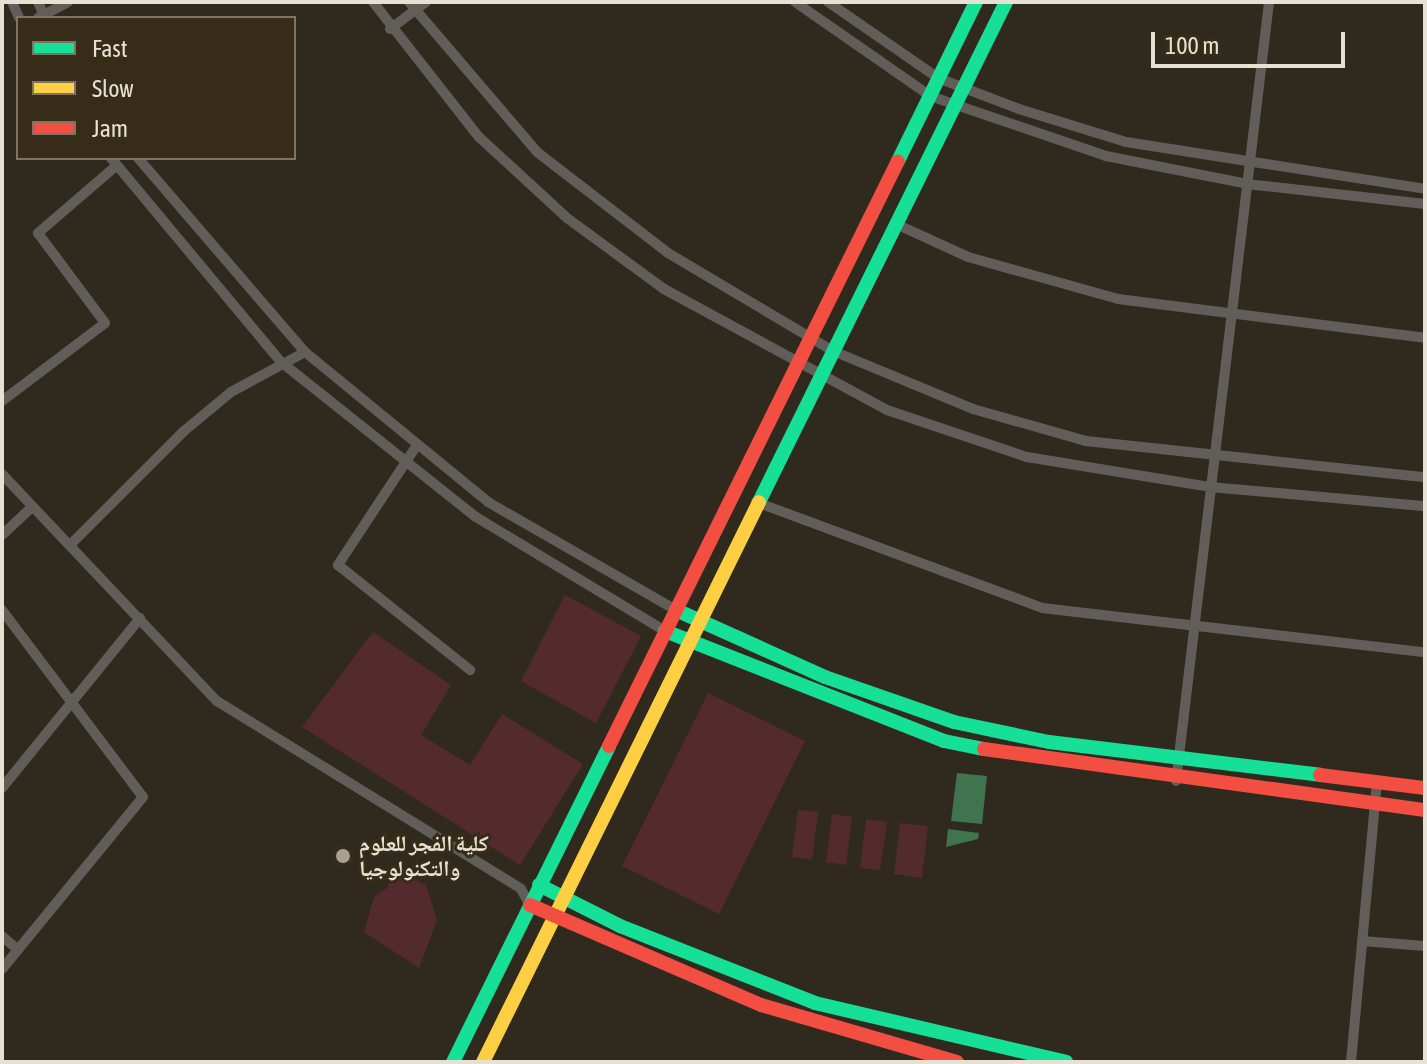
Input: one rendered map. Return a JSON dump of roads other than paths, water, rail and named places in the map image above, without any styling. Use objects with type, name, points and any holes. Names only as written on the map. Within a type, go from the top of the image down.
[{"type":"street","points":[[44,16],[68,2]]},
{"type":"street","points":[[373,2],[390,29],[479,137],[567,218],[664,289],[795,365],[887,410],[1027,457],[1210,487],[1425,506]]},
{"type":"street","points":[[390,29],[412,6],[426,2]]},
{"type":"street","points":[[795,2],[930,96],[1106,156],[1247,184],[1425,204]]},
{"type":"street","points":[[828,2],[938,78],[1126,142],[1249,165],[1425,189]]},
{"type":"street","points":[[453,1062],[976,2]]},
{"type":"street","points":[[483,1062],[756,502],[1006,2]]},
{"type":"street","points":[[1176,781],[1212,458],[1269,2]]},
{"type":"street","points":[[412,6],[537,152],[668,253],[833,351],[987,413],[1086,441],[1212,458],[1425,477]]},
{"type":"street","points":[[140,160],[305,352],[417,445],[488,502],[698,622],[934,716],[1179,761],[1425,788]]},
{"type":"street","points":[[2,401],[105,323],[38,233],[114,161],[281,362],[476,517],[665,631],[933,738],[1176,781],[1425,810]]},
{"type":"street","points":[[896,224],[1037,279],[1138,304],[1425,338]]},
{"type":"street","points":[[70,545],[184,431],[281,362],[305,352]]},
{"type":"street","points":[[417,445],[338,557],[339,568],[470,670]]},
{"type":"street","points":[[2,474],[217,701],[521,889],[530,905],[611,943],[761,1005],[957,1062]]},
{"type":"street","points":[[756,502],[1042,608],[1195,623],[1425,652]]},
{"type":"street","points":[[2,535],[32,507]]},
{"type":"street","points":[[2,610],[143,799],[2,969]]},
{"type":"street","points":[[3,784],[140,618]]},
{"type":"street","points":[[1351,1062],[1377,782]]},
{"type":"street","points":[[582,798],[605,809]]},
{"type":"street","points":[[521,889],[539,885],[620,926],[815,1003],[1066,1062]]},
{"type":"street","points":[[611,943],[620,926]]},
{"type":"street","points":[[2,936],[18,950]]},
{"type":"street","points":[[1362,941],[1425,946]]},
{"type":"place","name":"كلية الفجر للعلوم والتكنولوجيا","points":[[343,856]]}]
